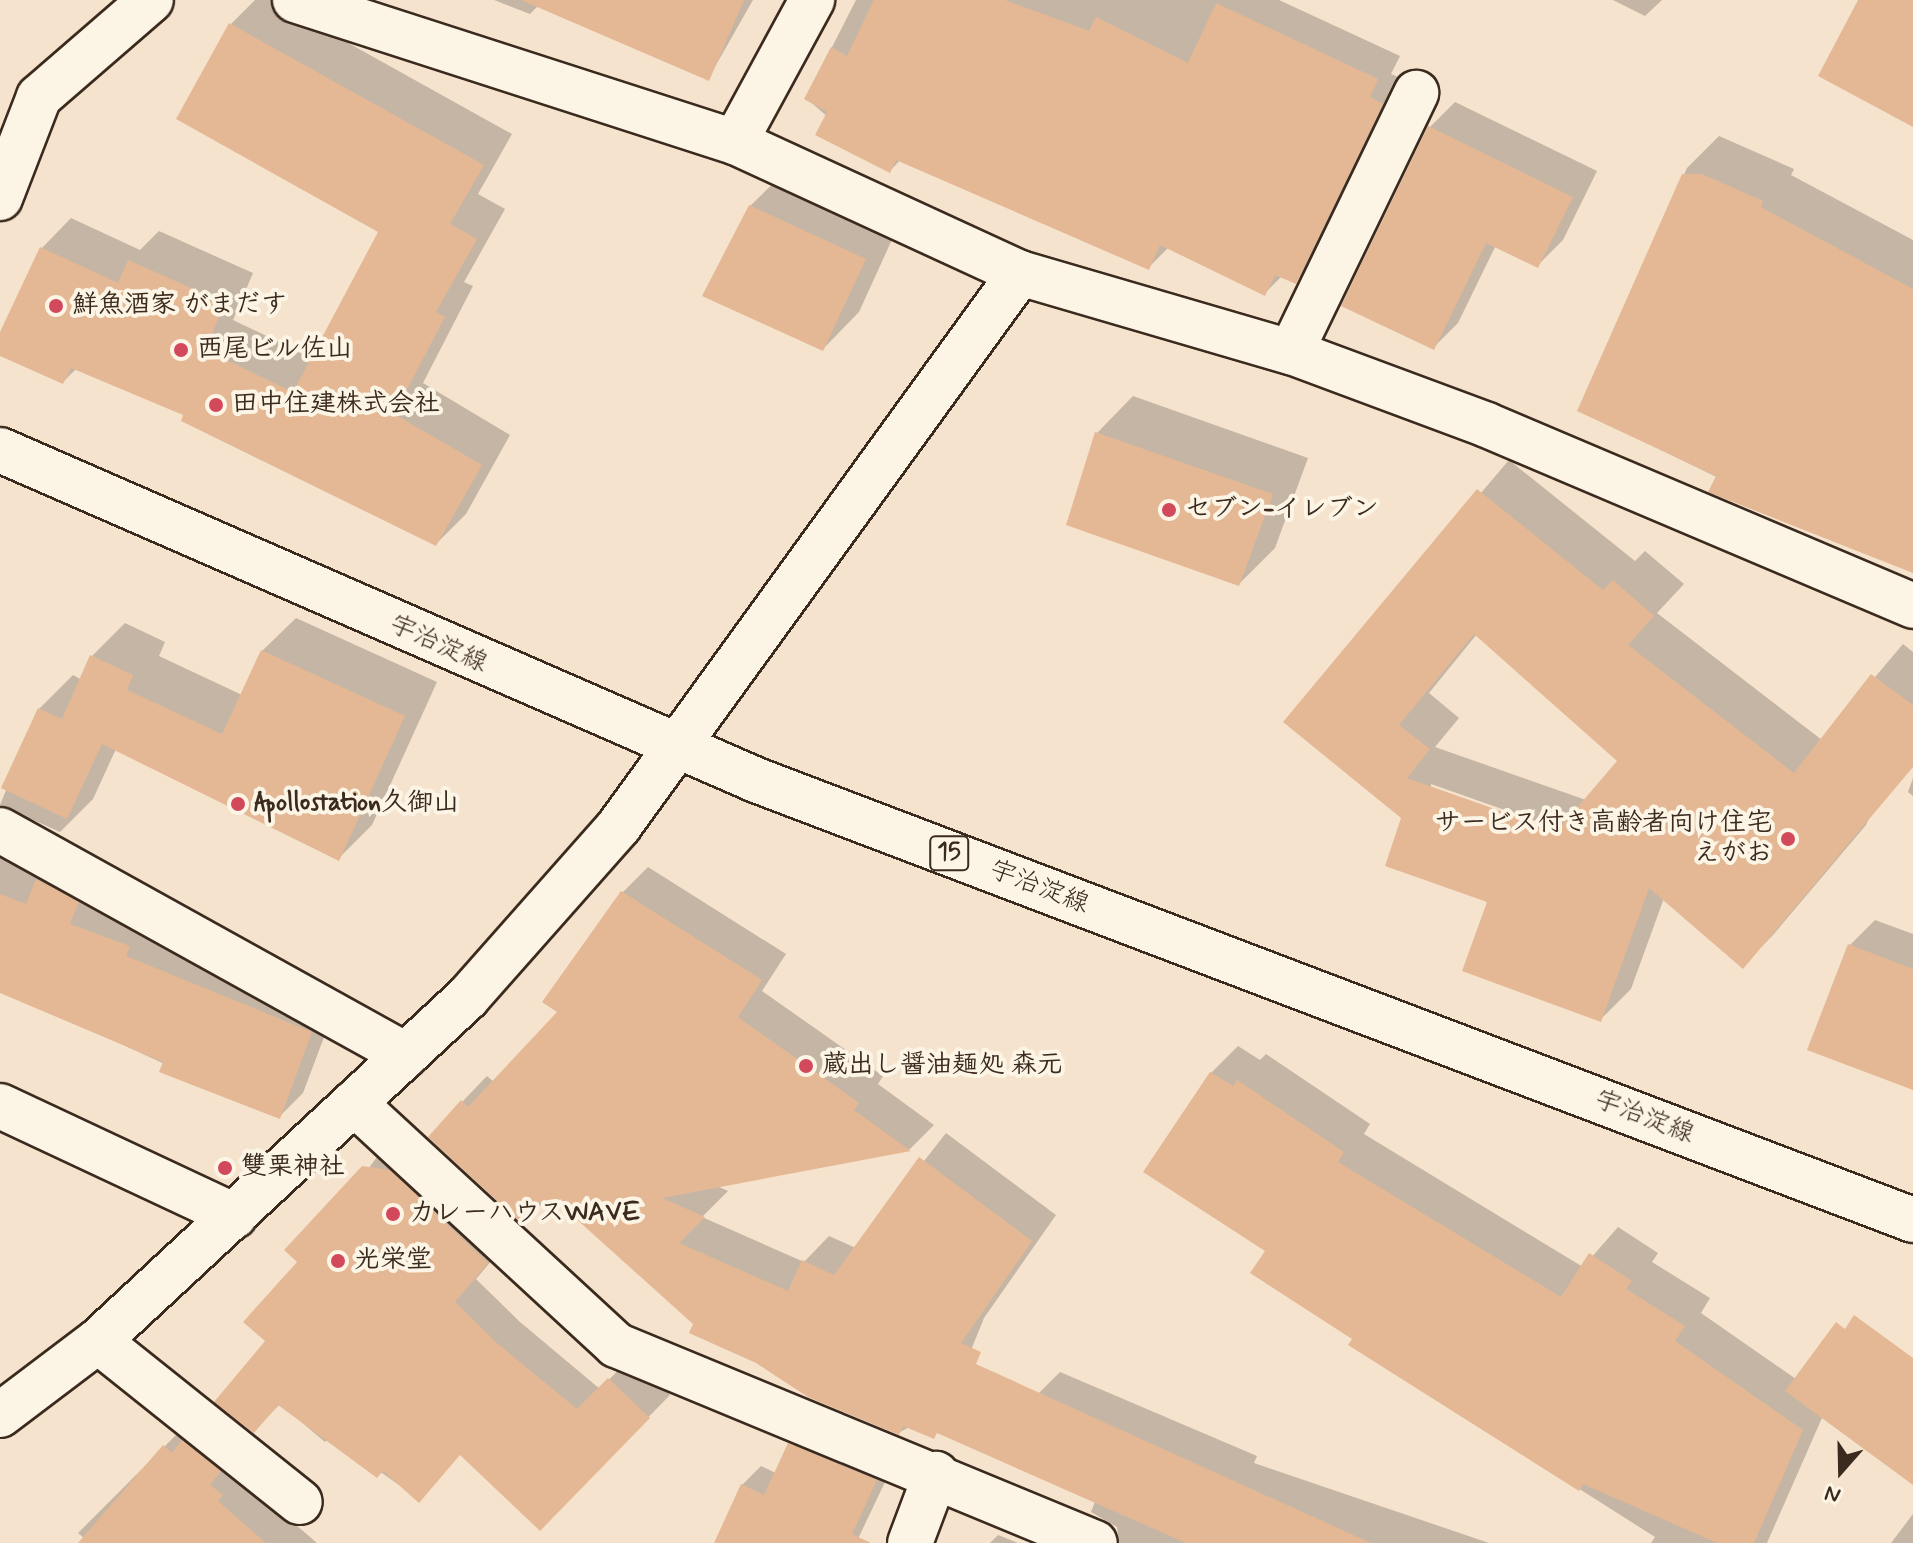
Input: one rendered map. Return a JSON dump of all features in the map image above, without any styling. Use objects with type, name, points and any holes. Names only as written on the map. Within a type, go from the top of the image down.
[{"type":"street","points":[[0,198],[39,97],[151,0]]},
{"type":"street","points":[[295,0],[735,142],[1020,273],[1291,352],[1487,425],[1913,606]]},
{"type":"street","points":[[735,142],[812,0]]},
{"type":"street","points":[[1291,352],[1416,93]]},
{"type":"street","points":[[0,1415],[98,1341],[467,998],[619,826],[1020,273]]},
{"type":"street","name":"宇治淀線","points":[[0,450],[677,748],[1913,1220]]},
{"type":"street","points":[[0,830],[406,1055]]},
{"type":"street","points":[[354,1103],[616,1345],[936,1474],[1095,1543]]},
{"type":"street","points":[[0,1106],[235,1216]]},
{"type":"street","points":[[98,1341],[300,1502]]},
{"type":"street","points":[[910,1543],[936,1474]]},
{"type":"building","points":[[521,0],[744,0],[709,81]]},
{"type":"building","points":[[874,0],[1005,0],[1089,31],[1096,17],[1188,63],[1216,3],[1378,79],[1370,97],[1383,104],[1296,284],[1275,275],[1265,296],[1160,245],[1149,270],[896,160],[890,173],[815,135],[827,112],[804,99],[831,47],[847,56]]},
{"type":"building","points":[[1858,0],[1913,0],[1913,127],[1818,76]]},
{"type":"building","points":[[229,23],[484,165],[450,224],[477,239],[436,312],[445,317],[394,414],[482,465],[436,546],[181,421],[183,415],[71,368],[63,384],[0,356],[0,332],[40,247],[118,283],[128,260],[225,303],[205,350],[293,392],[378,232],[176,119]]},
{"type":"building","points":[[1428,126],[1573,197],[1538,268],[1486,243],[1434,350],[1341,306]]},
{"type":"building","points":[[1682,174],[1702,174],[1763,201],[1761,207],[1913,289],[1913,573],[1708,492],[1716,476],[1577,411]]},
{"type":"building","points":[[749,205],[866,259],[823,351],[702,296]]},
{"type":"building","name":"セブン-イレブン","points":[[1095,432],[1273,494],[1239,586],[1066,525]]},
{"type":"building","points":[[1477,489],[1603,590],[1613,580],[1654,616],[1628,645],[1794,773],[1871,674],[1913,705],[1913,767],[1743,969],[1649,888],[1601,1022],[1462,971],[1487,902],[1385,866],[1401,818],[1283,722]],"holes":[[[1474,634],[1617,761],[1557,831],[1407,778],[1430,749],[1399,725]]]},
{"type":"building","points":[[261,650],[405,716],[339,861],[102,744],[67,819],[1,788],[38,708],[62,719],[90,655],[133,675],[127,690],[222,734]]},
{"type":"building","points":[[36,879],[79,902],[70,924],[130,946],[126,956],[312,1032],[280,1119],[159,1072],[163,1062],[0,993],[0,894],[26,904]]},
{"type":"building","points":[[621,891],[762,980],[738,1017],[859,1103],[854,1110],[911,1151],[662,1198],[705,1217],[679,1243],[788,1291],[802,1260],[834,1275],[919,1157],[1032,1241],[961,1343],[981,1352],[976,1364],[1371,1543],[1186,1543],[937,1433],[934,1439],[903,1426],[899,1435],[808,1397],[756,1363],[689,1333],[693,1324],[554,1199],[545,1207],[539,1201],[521,1223],[428,1137],[461,1100],[468,1107],[557,1012],[542,1002]]},
{"type":"building","points":[[1848,944],[1913,969],[1913,1090],[1807,1050]]},
{"type":"building","points":[[1210,1072],[1233,1086],[1237,1080],[1344,1152],[1338,1162],[1561,1297],[1589,1253],[1632,1281],[1626,1289],[1685,1326],[1675,1341],[1803,1430],[1754,1543],[1717,1543],[1583,1484],[1579,1491],[1348,1345],[1352,1339],[1250,1273],[1265,1251],[1143,1172]]},
{"type":"building","points":[[362,1166],[390,1170],[488,1263],[455,1302],[498,1344],[577,1409],[608,1378],[650,1418],[540,1531],[460,1455],[419,1503],[383,1471],[377,1478],[278,1405],[254,1433],[214,1402],[265,1341],[243,1322],[297,1262],[284,1250]]},
{"type":"building","points":[[1854,1315],[1913,1358],[1913,1485],[1785,1391],[1836,1322],[1845,1329]]},
{"type":"building","points":[[182,1440],[221,1471],[210,1485],[223,1495],[218,1501],[266,1543],[78,1543],[163,1445],[172,1453]]},
{"type":"building","points":[[788,1443],[877,1480],[852,1534],[871,1543],[714,1543],[741,1484],[764,1495]]},
{"type":"place","name":"鮮魚酒家 がまだす","points":[[56,306]]},
{"type":"place","name":"西尾ビル佐山","points":[[181,350]]},
{"type":"place","name":"田中住建株式会社","points":[[216,405]]},
{"type":"place","name":"セブン-イレブン","points":[[1169,510]]},
{"type":"place","name":"Apollostation久御山","points":[[238,804]]},
{"type":"place","name":"サービス付き高齢者向け住宅 えがお","points":[[1788,839]]},
{"type":"place","name":"蔵出し醤油麺処 森元","points":[[806,1066]]},
{"type":"place","name":"雙栗神社","points":[[225,1168]]},
{"type":"place","name":"カレーハウスWAVE","points":[[393,1214]]},
{"type":"place","name":"光栄堂","points":[[338,1261]]}]
